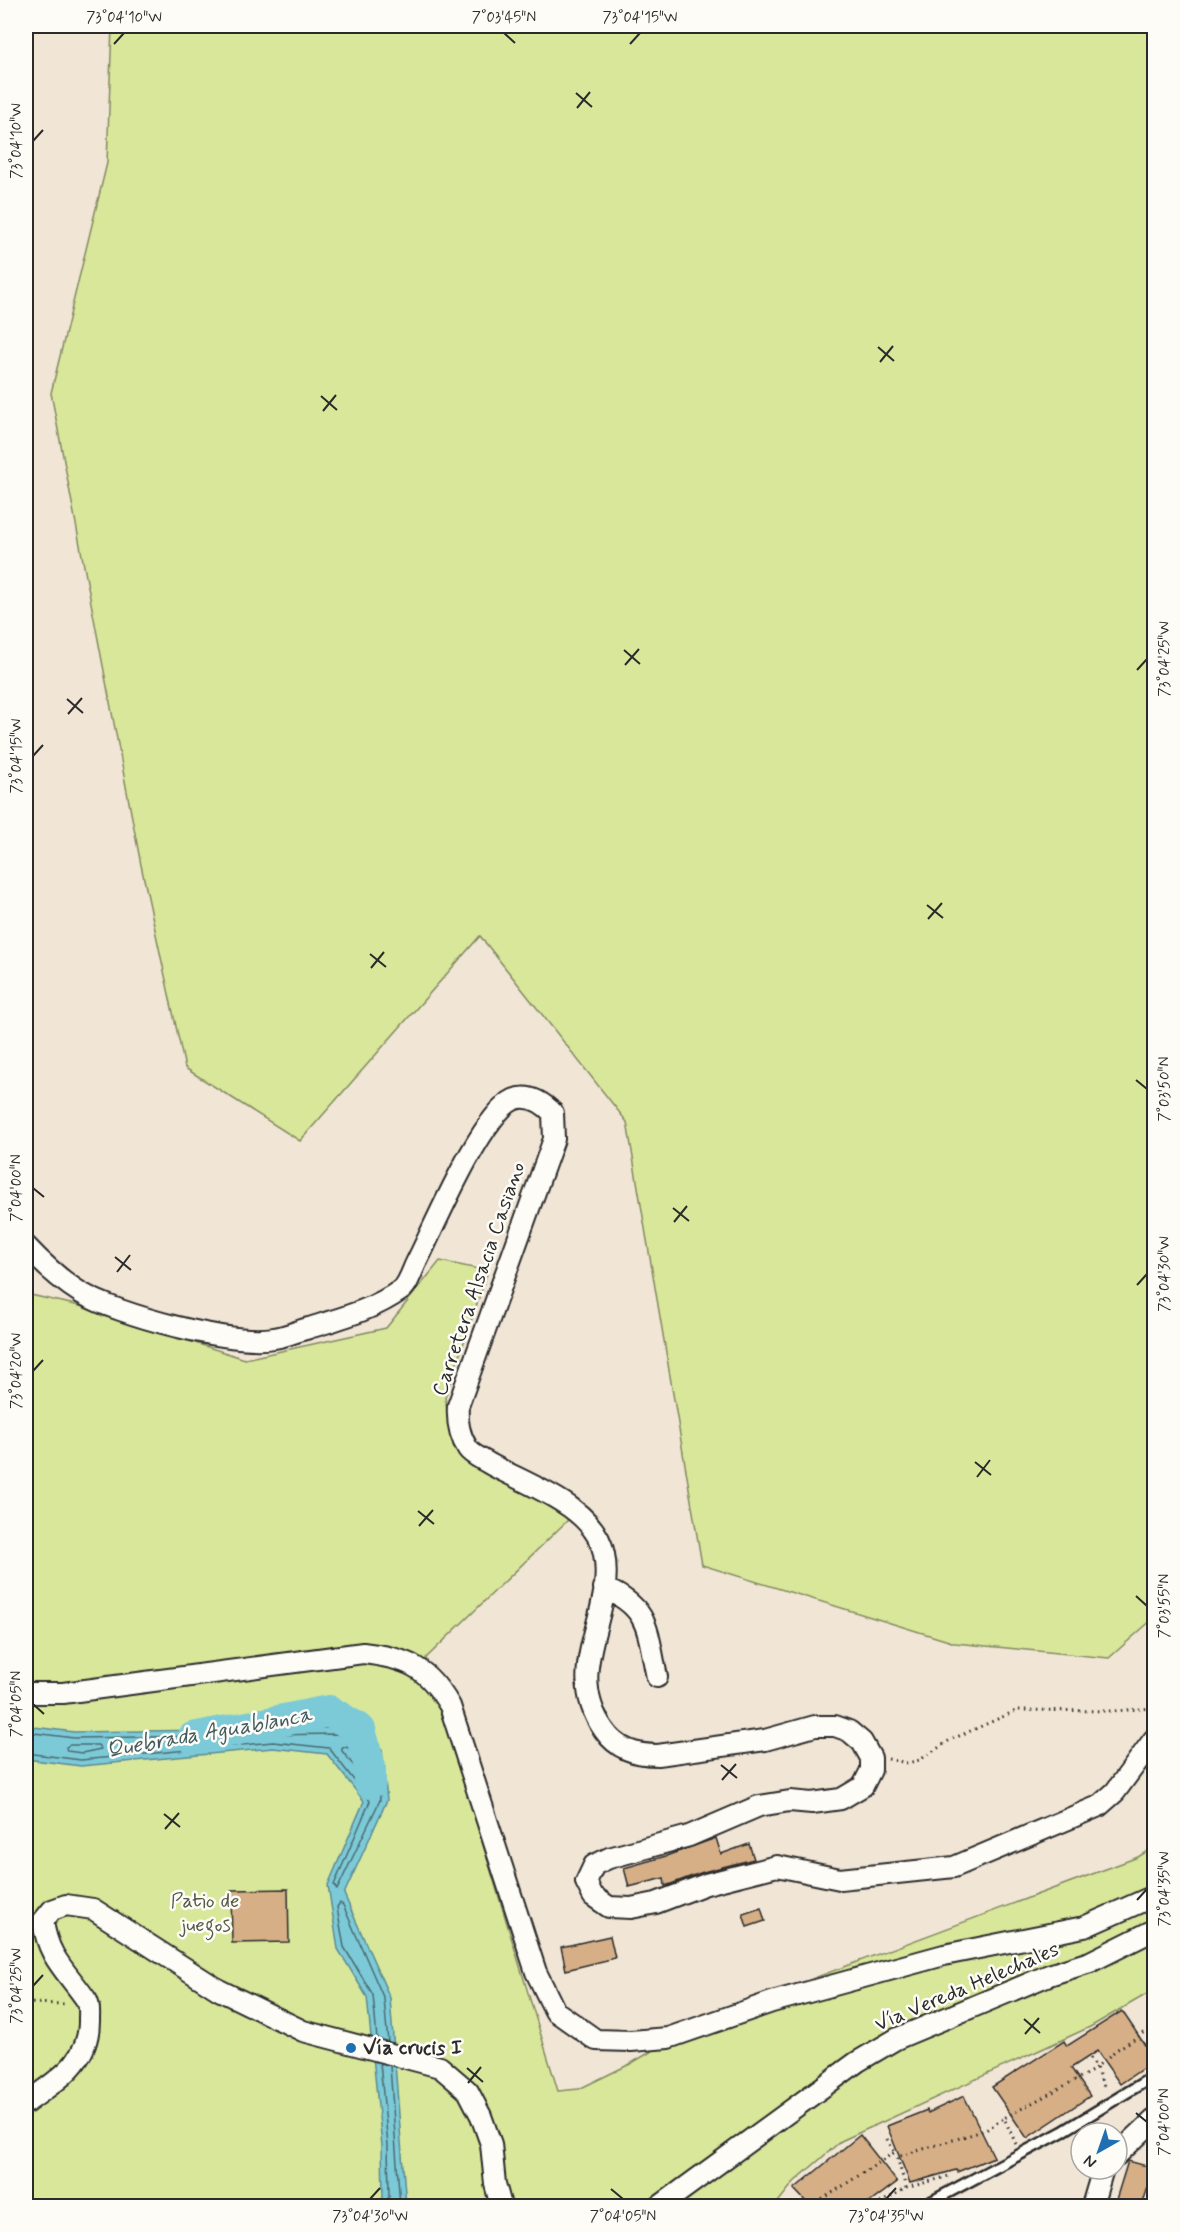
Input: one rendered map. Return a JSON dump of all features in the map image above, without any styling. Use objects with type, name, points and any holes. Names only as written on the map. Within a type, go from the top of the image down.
[{"type":"street","name":"Carretera Alsacia Casiano","points":[[26,1246],[41,1263],[82,1293],[124,1312],[208,1332],[249,1339],[274,1338],[373,1307],[404,1288],[470,1157],[493,1118],[514,1100],[532,1098],[544,1103],[553,1113],[554,1139],[458,1406],[457,1425],[469,1451],[549,1492],[577,1513],[596,1532],[604,1554],[604,1588],[591,1640],[586,1678],[589,1702],[596,1719],[610,1740],[626,1750],[641,1755],[658,1755],[765,1740],[815,1726],[835,1726],[849,1731],[862,1742],[871,1758]]},
{"type":"street","points":[[604,1588],[622,1596],[643,1616],[657,1677]]},
{"type":"street","points":[[26,1693],[86,1690],[363,1653],[394,1656],[418,1667],[437,1685],[450,1706],[536,1972],[555,2011],[597,2040],[631,2041],[668,2038],[772,2002],[944,1955],[1084,1928],[1155,1896]]},
{"type":"street","points":[[871,1758],[871,1770],[863,1786],[841,1799],[812,1803],[790,1801],[759,1806],[689,1836],[609,1858],[594,1866],[586,1881],[593,1896],[609,1907],[631,1908],[656,1903],[706,1884],[777,1866],[840,1879],[954,1867],[1099,1806],[1115,1792],[1155,1739]]},
{"type":"street","points":[[26,2103],[74,2067],[89,2036],[89,2004],[54,1959],[45,1941],[43,1922],[52,1910],[66,1905],[93,1909],[219,1990],[303,2031],[440,2067],[468,2091],[481,2116],[491,2144],[495,2184],[501,2206]]},
{"type":"street","name":"Vía Vereda Helechales","points":[[660,2206],[857,2062],[896,2039],[1049,1975],[1089,1962],[1155,1930]]},
{"type":"street","points":[[1129,2144],[1155,2120]]},
{"type":"street","points":[[1092,2206],[1099,2181]]},
{"type":"lane","points":[[923,2206],[1062,2132],[1155,2076]]},
{"type":"path","points":[[871,1758],[907,1763],[920,1760],[950,1740],[1018,1710],[1114,1711],[1155,1708]]},
{"type":"path","points":[[26,2003],[89,2004]]},
{"type":"path","points":[[812,2206],[822,2205],[896,2155],[986,2130],[1096,2067],[1116,2050],[1155,2027]]},
{"type":"path","points":[[1090,2058],[1096,2067],[1106,2095]]},
{"type":"path","points":[[1004,2118],[1018,2148]]},
{"type":"path","points":[[887,2139],[896,2155],[906,2188]]},
{"type":"green space","points":[[112,26],[1154,26],[1154,1618],[1109,1658],[955,1643],[702,1565],[627,1122],[480,936],[300,1141],[185,1068],[141,865],[51,393],[107,163]]},
{"type":"green space","name":"Patio de juegos","points":[[440,1261],[488,1271],[445,1398],[454,1449],[569,1519],[426,1658],[558,2091],[579,2089],[630,2064],[712,2016],[1138,1857],[1154,1847],[1154,1990],[1090,2027],[841,2141],[794,2182],[775,2206],[26,2206],[26,1294],[80,1306],[245,1359],[386,1328]]},
{"type":"water","points":[[26,1726],[74,1732],[338,1728],[382,1749],[387,1800],[344,1894],[390,1998],[406,2206],[370,2206],[383,2198],[382,2146],[367,1997],[338,1949],[328,1885],[364,1801],[327,1754],[273,1748],[81,1766],[26,1759]]},
{"type":"building","points":[[716,1838],[721,1854],[749,1844],[754,1859],[703,1872],[665,1886],[664,1878],[629,1887],[624,1868]]},
{"type":"building","points":[[288,1889],[289,1942],[232,1943],[231,1890]]},
{"type":"building","points":[[761,1908],[765,1921],[747,1927],[743,1914]]},
{"type":"building","points":[[610,1936],[615,1958],[566,1970],[561,1947]]},
{"type":"building","points":[[1122,2011],[1155,2060],[1120,2084],[1097,2051],[1071,2068],[1090,2096],[1027,2138],[992,2087],[1064,2041],[1067,2046]]},
{"type":"building","points":[[964,2096],[994,2157],[957,2172],[956,2170],[910,2183],[887,2126],[927,2110],[928,2113]]},
{"type":"building","points":[[860,2135],[897,2182],[865,2206],[810,2206],[794,2189]]},
{"type":"building","points":[[1129,2161],[1154,2168],[1142,2206],[1114,2206],[1122,2181],[1129,2181]]},
{"type":"waterway","name":"Quebrada Aguablanca","points":[[193,1738],[329,1711],[360,1730],[370,1767],[370,1783]]},
{"type":"place","name":"Vía crucis I","points":[[351,2048]]}]
